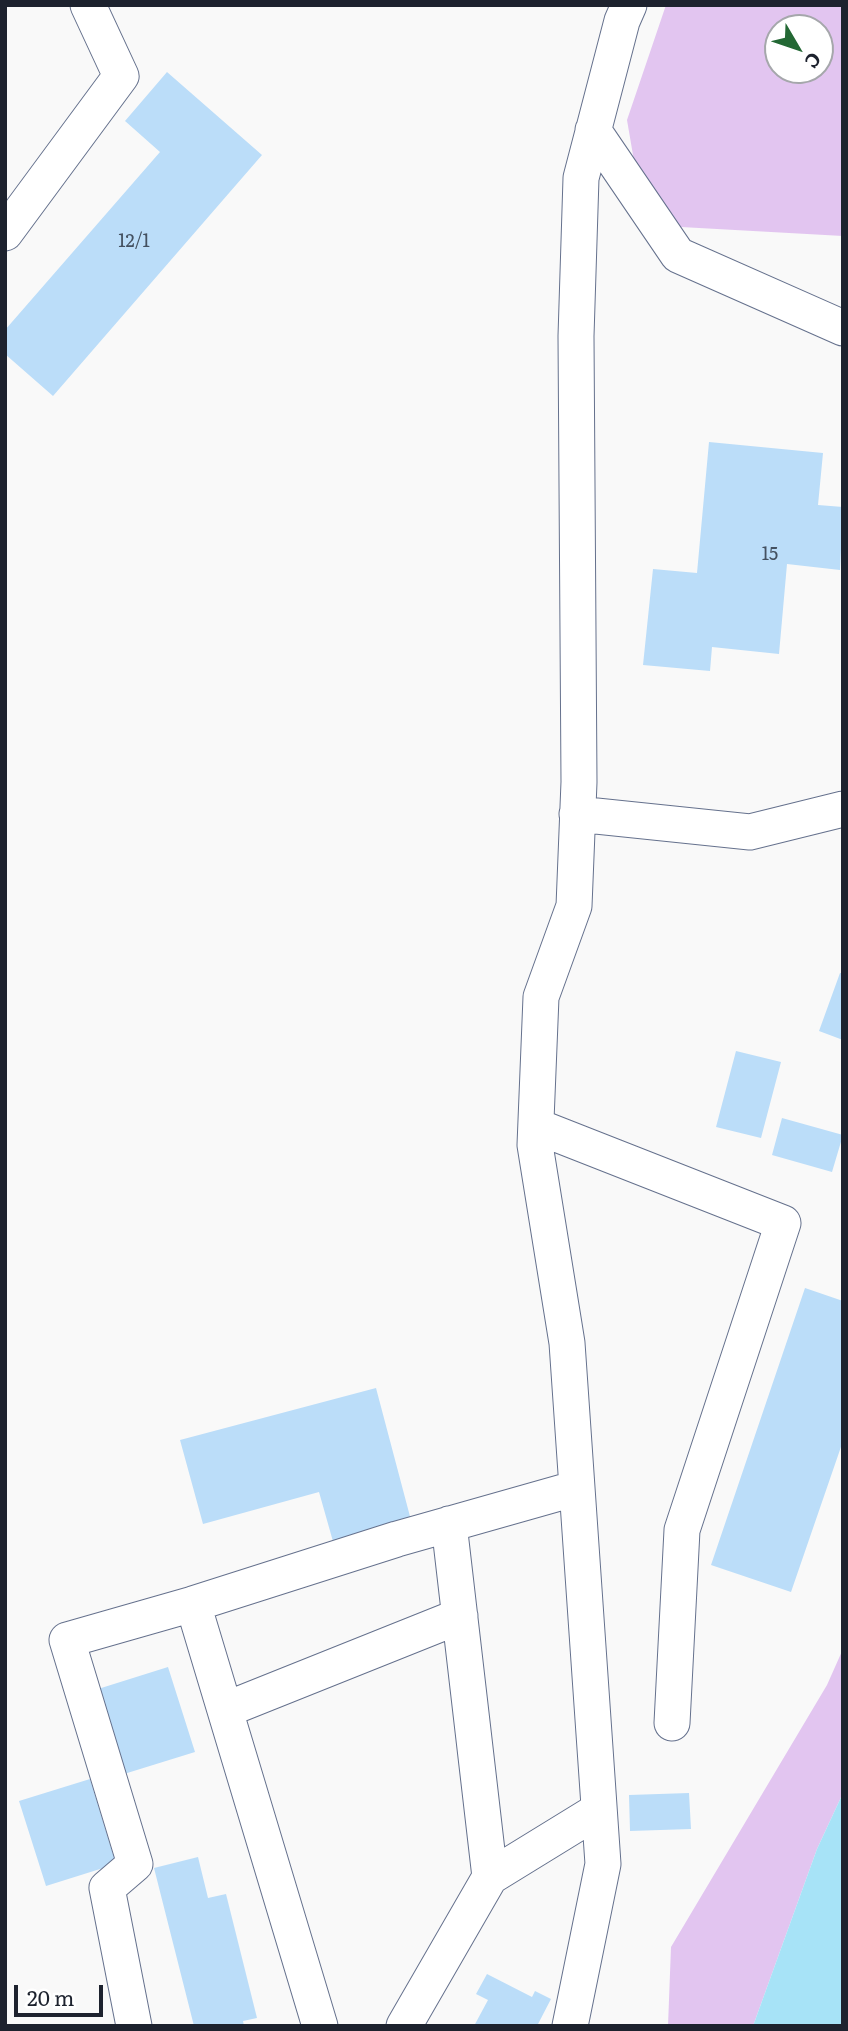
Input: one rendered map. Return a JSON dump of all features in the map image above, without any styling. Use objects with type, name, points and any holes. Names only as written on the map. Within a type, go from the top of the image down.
[{"type":"street","points":[[5,233],[121,76],[88,5]]},
{"type":"street","points":[[570,2026],[603,1864],[568,1343],[535,1145],[541,997],[574,906],[577,814],[576,336],[581,178],[622,21],[629,5]]},
{"type":"street","points":[[593,130],[678,255],[843,328]]},
{"type":"street","points":[[577,814],[750,832],[843,809]]},
{"type":"street","points":[[536,1126],[783,1223],[682,1530],[672,1723]]},
{"type":"street","points":[[134,2026],[107,1888],[135,1864],[67,1640],[577,1488]]},
{"type":"street","points":[[449,1524],[490,1877]]},
{"type":"street","points":[[193,1604],[320,2026]]},
{"type":"street","points":[[225,1710],[460,1616]]},
{"type":"street","points":[[404,2026],[490,1877],[599,1810]]},
{"type":"shaded area","points":[[666,5],[843,5],[843,236],[645,225],[627,120]]},
{"type":"shaded area","points":[[843,1649],[843,1793],[817,1849],[753,2026],[668,2026],[671,1947],[827,1685]]},
{"type":"water","points":[[843,1793],[843,2026],[753,2026],[817,1849]]},
{"type":"building","points":[[167,72],[262,155],[53,396],[5,354],[5,330],[160,152],[125,121]]},
{"type":"building","points":[[709,442],[823,453],[818,505],[843,507],[840,570],[787,564],[779,654],[712,647],[710,671],[643,665],[653,569],[697,573]]},
{"type":"building","points":[[840,973],[843,973],[843,1040],[819,1031]]},
{"type":"building","points":[[736,1051],[781,1062],[761,1138],[716,1127]]},
{"type":"building","points":[[782,1118],[843,1135],[832,1172],[772,1155]]},
{"type":"building","points":[[805,1288],[843,1301],[843,1441],[791,1592],[711,1565]]},
{"type":"building","points":[[376,1388],[412,1524],[334,1545],[319,1492],[203,1524],[180,1440]]},
{"type":"building","points":[[168,1667],[195,1752],[124,1774],[98,1689]]},
{"type":"building","points":[[90,1779],[116,1864],[46,1886],[19,1801]]},
{"type":"building","points":[[689,1793],[691,1829],[630,1831],[629,1795]]},
{"type":"building","points":[[198,1857],[208,1898],[226,1894],[257,2018],[243,2021],[244,2026],[194,2026],[154,1868]]},
{"type":"building","points":[[487,1974],[532,1997],[535,1991],[551,1999],[537,2026],[474,2026],[488,2000],[476,1994]]}]
